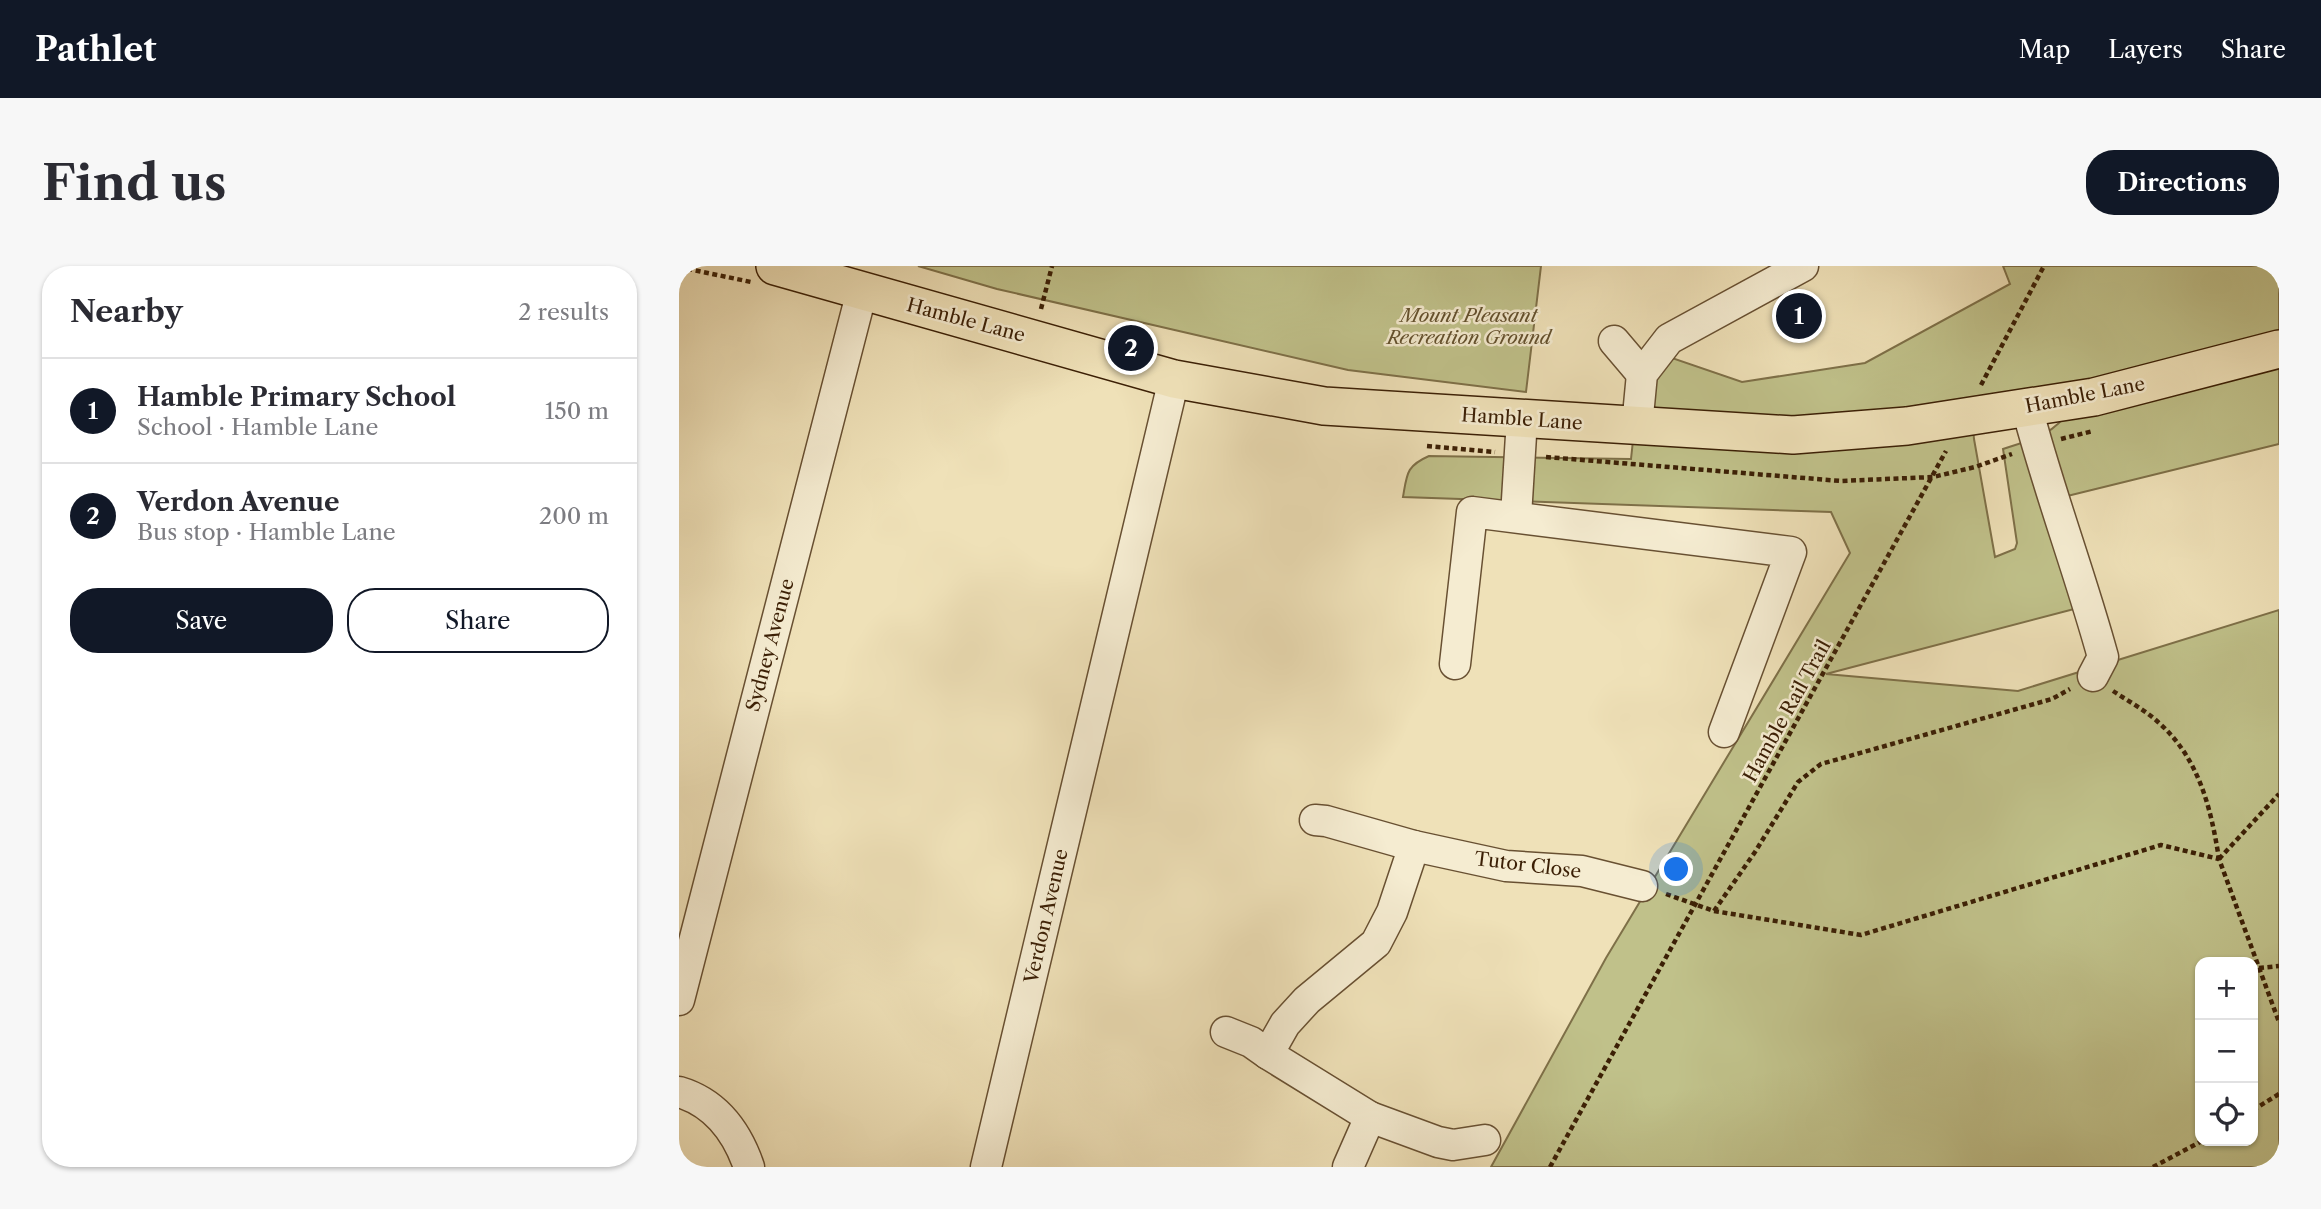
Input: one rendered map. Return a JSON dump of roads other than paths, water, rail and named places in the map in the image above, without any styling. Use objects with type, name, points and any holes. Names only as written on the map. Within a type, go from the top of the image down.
[{"type":"main road","name":"Hamble Lane","points":[[775,266],[1174,379],[1324,406],[1793,435],[1907,426],[2094,397],[2279,349]]},
{"type":"street","points":[[1637,426],[1642,374],[1669,339],[1803,266]]},
{"type":"street","name":"Sydney Avenue","points":[[679,1000],[689,911],[862,291]]},
{"type":"street","points":[[1614,341],[1642,374]]},
{"type":"street","name":"Verdon Avenue","points":[[986,1167],[1174,379]]},
{"type":"street","points":[[2027,408],[2103,657],[2093,676]]},
{"type":"street","points":[[1516,516],[1522,419]]},
{"type":"street","points":[[1455,664],[1472,512],[1791,552],[1724,732]]},
{"type":"street","name":"Tutor Close","points":[[1315,820],[1506,866],[1582,871],[1642,886]]},
{"type":"street","points":[[1268,1054],[1285,1024],[1307,1000],[1376,943],[1392,912],[1414,846]]},
{"type":"street","points":[[1226,1032],[1251,1042],[1370,1117],[1398,1129],[1453,1145],[1485,1140]]},
{"type":"street","points":[[679,1092],[699,1099],[722,1118],[734,1132],[749,1167]]},
{"type":"street","points":[[1348,1167],[1370,1117]]},
{"type":"place","name":"Hamble Primary School","points":[[1799,316]]},
{"type":"place","name":"Verdon Avenue","points":[[1131,348]]},
{"type":"park label","name":"Mount Pleasant Recreation Ground","points":[[1469,326]]}]
